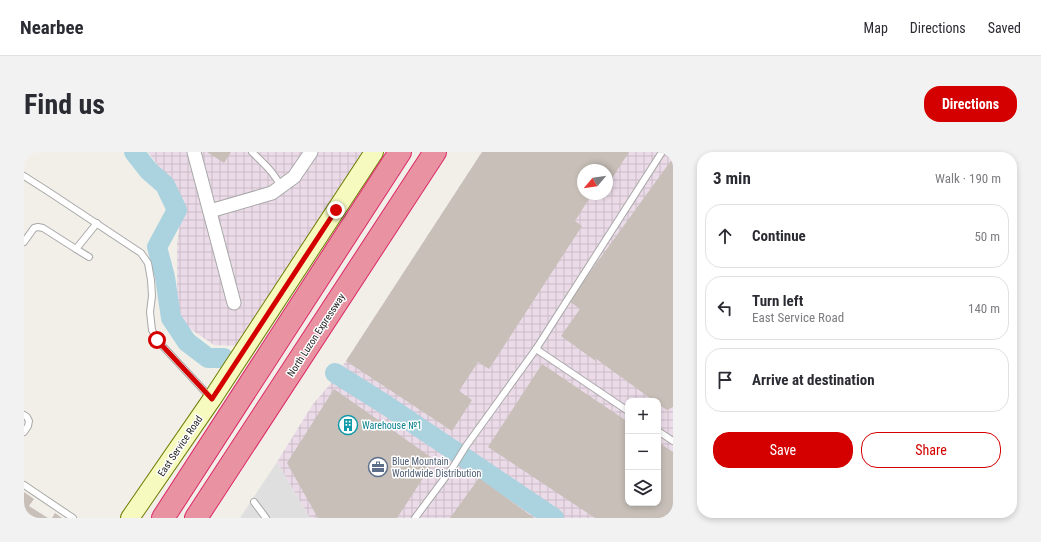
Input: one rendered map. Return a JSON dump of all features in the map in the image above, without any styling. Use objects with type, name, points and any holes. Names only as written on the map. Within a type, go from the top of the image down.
[{"type":"highway","points":[[162,518],[400,152]]},
{"type":"highway","name":"North Luzon Expressway","points":[[196,518],[435,152]]},
{"type":"street","points":[[194,152],[234,303]]},
{"type":"street","points":[[210,211],[272,193],[294,177],[311,152]]},
{"type":"street","name":"East Service Road","points":[[130,518],[212,399],[374,152]]},
{"type":"lane","points":[[252,152],[271,170],[281,187]]},
{"type":"lane","points":[[415,518],[453,467],[466,446],[536,349],[662,152]]},
{"type":"lane","points":[[24,176],[141,253],[148,263],[151,280],[152,296],[150,312],[152,330],[157,340],[212,399]]},
{"type":"lane","points":[[76,249],[97,223]]},
{"type":"lane","points":[[24,242],[34,228],[40,227],[89,257]]},
{"type":"lane","points":[[536,349],[625,409]]},
{"type":"lane","points":[[24,415],[29,421],[24,432]]},
{"type":"lane","points":[[661,433],[673,442]]},
{"type":"lane","points":[[24,486],[73,518]]},
{"type":"lane","points":[[254,502],[266,518]]},
{"type":"shaded area","points":[[148,152],[368,152],[239,346],[214,345],[177,320],[177,243],[182,210],[164,174]]},
{"type":"shaded area","points":[[482,152],[673,152],[673,518],[310,518],[277,462],[313,404],[332,382]]},
{"type":"shaded area","points":[[277,462],[310,518],[240,518]]},
{"type":"building","points":[[207,152],[231,152],[224,163]]},
{"type":"building","points":[[482,152],[629,152],[613,177],[613,164],[577,164],[577,200],[588,200],[575,221],[582,226],[489,369],[478,362],[459,391],[472,400],[452,431],[346,361]]},
{"type":"building","points":[[673,158],[673,407],[667,410],[661,406],[661,398],[650,398],[595,358],[597,362],[561,336],[580,309],[569,301]]},
{"type":"building","points":[[542,364],[625,420],[625,506],[661,506],[661,444],[673,452],[673,518],[595,518],[488,447]]},
{"type":"building","name":"Warehouse №1","points":[[334,389],[435,460],[397,518],[318,518],[287,463]]},
{"type":"building","points":[[479,478],[534,518],[450,518]]},
{"type":"building","points":[[24,492],[34,499],[29,506],[48,518],[24,518]]},
{"type":"building","points":[[55,513],[62,518],[52,518]]},
{"type":"waterway","points":[[134,152],[149,171],[165,185],[177,210],[157,247],[165,277],[171,318],[187,342],[208,358],[224,358]]},
{"type":"waterway","points":[[335,373],[386,405],[554,518]]},
{"type":"place","name":"Warehouse №1","points":[[348,425]]},
{"type":"place","name":"Blue Mountain Worldwide Distribution","points":[[378,467]]},
{"type":"route","points":[[157,340],[212,399],[336,210]]}]
